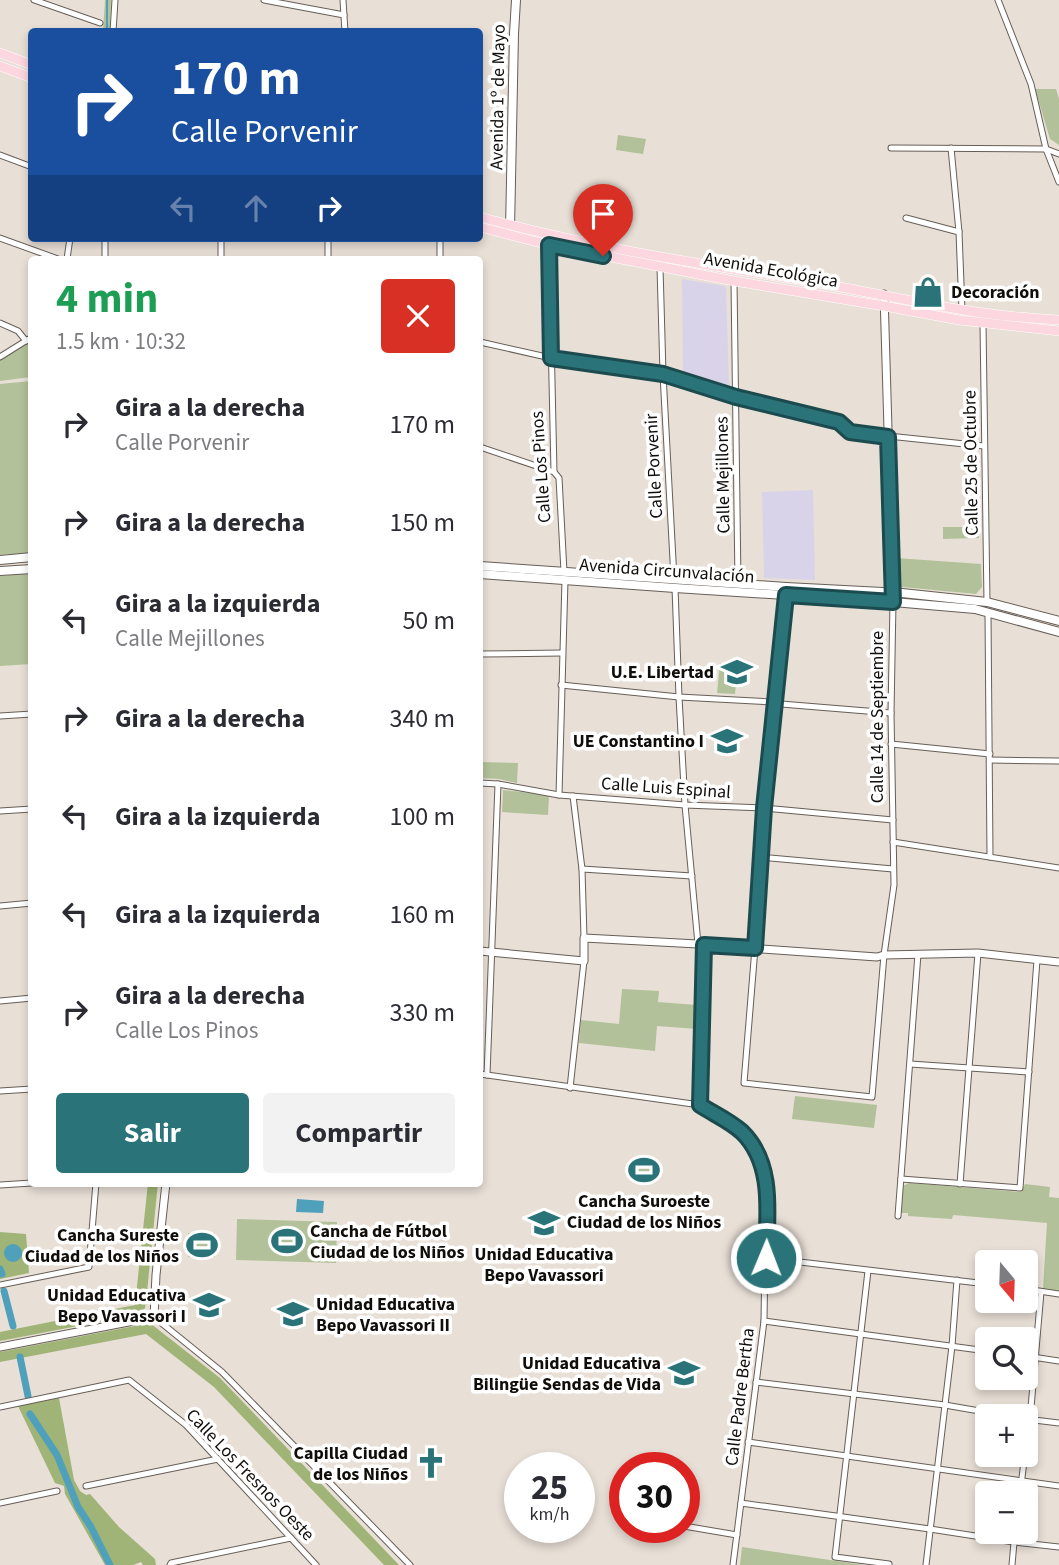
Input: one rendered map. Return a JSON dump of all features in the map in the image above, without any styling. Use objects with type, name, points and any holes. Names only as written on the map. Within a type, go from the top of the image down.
[{"type":"main road","name":"Avenida 1º de Mayo","points":[[510,231],[516,0]]},
{"type":"main road","points":[[0,53],[28,64]]},
{"type":"main road","points":[[0,66],[28,76]]},
{"type":"main road","name":"Avenida Ecológica","points":[[483,218],[549,245],[660,267],[984,324],[1059,331]]},
{"type":"main road","name":"Avenida Ecológica","points":[[483,227],[550,234],[962,310],[1059,320]]},
{"type":"main road","points":[[0,559],[28,557]]},
{"type":"main road","name":"Avenida Circunvalación","points":[[483,566],[565,576]]},
{"type":"main road","points":[[0,571],[28,569]]},
{"type":"main road","name":"Avenida Circunvalación","points":[[483,573],[565,576],[975,609],[1059,632]]},
{"type":"main road","name":"Avenida Circunvalación","points":[[674,584],[738,584],[894,592],[987,602],[1059,621]]},
{"type":"street","points":[[34,0],[52,3],[100,23]]},
{"type":"street","points":[[113,28],[114,0]]},
{"type":"street","points":[[264,0],[344,15]]},
{"type":"street","points":[[343,0],[345,28]]},
{"type":"street","points":[[999,0],[1031,84],[1046,149],[1059,183]]},
{"type":"street","points":[[891,148],[1046,149],[1059,154]]},
{"type":"street","points":[[951,148],[959,232],[962,310]]},
{"type":"street","points":[[0,155],[28,166]]},
{"type":"street","points":[[906,218],[959,232]]},
{"type":"street","name":"Calle Los Pinos","points":[[550,234],[554,472],[559,478],[565,576],[559,795]]},
{"type":"street","points":[[0,238],[50,256]]},
{"type":"street","name":"Calle Porvenir","points":[[660,267],[685,805],[701,945],[700,1105]]},
{"type":"street","name":"Calle Mejillones","points":[[734,281],[738,584]]},
{"type":"street","name":"Calle 14 de Septiembre","points":[[755,948],[744,1083],[872,1097],[884,954],[894,885],[891,713],[894,592],[884,295]]},
{"type":"street","points":[[0,323],[28,338]]},
{"type":"street","name":"Calle 25 de Octubre","points":[[984,324],[987,602]]},
{"type":"street","points":[[0,357],[28,340]]},
{"type":"street","points":[[483,343],[551,358],[663,374],[736,397],[839,422],[850,432],[984,446]]},
{"type":"street","points":[[483,448],[554,472]]},
{"type":"street","points":[[755,948],[764,808],[786,595]]},
{"type":"street","points":[[988,613],[990,857]]},
{"type":"street","points":[[483,654],[562,653]]},
{"type":"street","points":[[561,685],[891,713]]},
{"type":"street","points":[[0,716],[28,714]]},
{"type":"street","points":[[891,744],[990,757],[1059,761]]},
{"type":"street","name":"Calle Luis Espinal","points":[[483,783],[559,795],[764,808],[893,820]]},
{"type":"street","points":[[488,1075],[498,784]]},
{"type":"street","points":[[570,1088],[584,961],[582,869],[573,796]]},
{"type":"street","points":[[0,811],[28,809]]},
{"type":"street","points":[[893,842],[1059,868]]},
{"type":"street","points":[[761,857],[893,869]]},
{"type":"street","points":[[582,869],[692,876]]},
{"type":"street","points":[[0,905],[28,903]]},
{"type":"street","points":[[584,938],[877,957],[884,954],[978,953],[1059,962]]},
{"type":"street","points":[[483,951],[584,961]]},
{"type":"street","points":[[960,1184],[978,953]]},
{"type":"street","points":[[898,1216],[918,954]]},
{"type":"street","points":[[901,1179],[1020,1188],[1037,960]]},
{"type":"street","points":[[0,1000],[28,998]]},
{"type":"street","points":[[910,1064],[1029,1072]]},
{"type":"street","name":"Calle Padre Bertha","points":[[483,1074],[700,1105],[740,1130],[754,1145],[761,1160],[766,1188],[764,1321],[733,1565]]},
{"type":"street","points":[[0,1091],[28,1089]]},
{"type":"street","points":[[0,1185],[28,1183]]},
{"type":"street","points":[[0,1285],[89,1267],[96,1187]]},
{"type":"street","points":[[154,1317],[166,1187]]},
{"type":"street","points":[[766,1258],[975,1282]]},
{"type":"street","points":[[868,1271],[835,1557],[889,1564]]},
{"type":"street","points":[[926,1565],[953,1346],[957,1280]]},
{"type":"street","points":[[1038,1291],[1059,1294]]},
{"type":"street","points":[[1038,1332],[1041,1292]]},
{"type":"street","points":[[0,1347],[154,1317],[222,1371],[410,1565]]},
{"type":"street","points":[[764,1321],[975,1349]]},
{"type":"street","points":[[1038,1358],[1059,1361]]},
{"type":"street","name":"Calle Los Fresnos Oeste","points":[[0,1407],[129,1380],[186,1425],[316,1565]]},
{"type":"street","points":[[756,1382],[975,1410]]},
{"type":"street","points":[[1038,1420],[1059,1423]]},
{"type":"street","points":[[748,1442],[1016,1481]]},
{"type":"street","points":[[86,1486],[218,1459]]},
{"type":"street","points":[[1038,1484],[1059,1486]]},
{"type":"street","points":[[0,1503],[57,1492]]},
{"type":"street","points":[[741,1503],[975,1536]]},
{"type":"street","points":[[700,1529],[737,1535]]},
{"type":"street","points":[[170,1565],[291,1538]]},
{"type":"street","points":[[1012,1565],[1014,1544]]},
{"type":"street","points":[[1032,1544],[1059,1547]]},
{"type":"shaded area","points":[[682,279],[726,288],[727,387],[683,374]]},
{"type":"shaded area","points":[[813,490],[815,580],[764,578],[762,492]]},
{"type":"green space","points":[[105,0],[111,0],[110,28],[103,28]]},
{"type":"green space","points":[[1035,89],[1056,89],[1059,99],[1059,145],[1050,139]]},
{"type":"green space","points":[[618,135],[646,139],[643,154],[616,150]]},
{"type":"green space","points":[[28,342],[28,377],[0,381],[0,360]]},
{"type":"green space","points":[[28,381],[28,553],[0,555],[0,384]]},
{"type":"green space","points":[[943,527],[979,527],[979,538],[943,539]]},
{"type":"green space","points":[[896,558],[981,564],[982,587],[976,594],[902,587],[898,585]]},
{"type":"green space","points":[[28,573],[28,664],[0,666],[0,576]]},
{"type":"green space","points":[[720,663],[738,664],[735,694],[717,693]]},
{"type":"green space","points":[[483,762],[518,763],[517,783],[483,778]]},
{"type":"green space","points":[[503,790],[549,795],[548,815],[502,812]]},
{"type":"green space","points":[[622,989],[659,991],[658,1002],[697,1005],[697,1029],[657,1026],[655,1051],[579,1043],[581,1020],[619,1024]]},
{"type":"green space","points":[[795,1096],[877,1105],[874,1128],[792,1119]]},
{"type":"green space","name":"Cancha Suroeste Ciudad de los Niños","points":[[630,1161],[658,1162],[657,1180],[630,1178]]},
{"type":"green space","points":[[909,1183],[1021,1192],[1025,1184],[1050,1187],[1049,1197],[1059,1198],[1059,1291],[1043,1289],[1047,1223],[953,1215],[952,1219],[908,1216],[908,1213],[901,1213],[903,1186]]},
{"type":"green space","points":[[148,1187],[158,1187],[146,1302],[140,1314],[0,1341],[0,1332],[135,1305]]},
{"type":"green space","name":"Cancha de Fútbol Ciudad de los Niños","points":[[237,1219],[337,1222],[336,1263],[236,1260]]},
{"type":"green space","points":[[0,1232],[26,1234],[29,1273],[0,1279]]},
{"type":"green space","name":"Cancha Sureste Ciudad de los Niños","points":[[188,1233],[215,1233],[215,1257],[188,1257]]},
{"type":"green space","points":[[150,1323],[220,1378],[399,1565],[384,1565],[214,1387],[146,1334],[0,1362],[0,1352]]},
{"type":"green space","points":[[59,1398],[74,1480],[80,1491],[86,1495],[90,1494],[119,1527],[155,1559],[156,1565],[143,1565],[141,1562],[133,1565],[105,1565],[65,1494],[64,1486],[55,1483],[18,1406]]},
{"type":"green space","points":[[742,1547],[864,1565],[740,1565]]},
{"type":"water","points":[[297,1199],[324,1201],[323,1213],[296,1212]]},
{"type":"water","points":[[13,1244],[19,1247],[22,1253],[19,1259],[13,1262],[7,1259],[4,1253],[7,1247]]},
{"type":"waterway","points":[[107,0],[107,28]]},
{"type":"waterway","points":[[0,1269],[2,1274]]},
{"type":"waterway","points":[[4,1291],[13,1326]]},
{"type":"waterway","points":[[20,1357],[28,1396]]},
{"type":"waterway","points":[[30,1414],[57,1455],[78,1507],[110,1565]]},
{"type":"place","name":"Decoración","points":[[928,292]]},
{"type":"place","name":"U.E. Libertad","points":[[737,672]]},
{"type":"place","name":"UE Constantino I","points":[[727,741]]},
{"type":"place","name":"Cancha Suroeste Ciudad de los Niños","points":[[644,1170]]},
{"type":"place","name":"Unidad Educativa Bepo Vavassori","points":[[544,1223]]},
{"type":"place","name":"Cancha de Fútbol Ciudad de los Niños","points":[[287,1241]]},
{"type":"place","name":"Cancha Sureste Ciudad de los Niños","points":[[202,1245]]},
{"type":"place","name":"Unidad Educativa Bepo Vavassori I","points":[[209,1305]]},
{"type":"place","name":"Unidad Educativa Bepo Vavassori II","points":[[293,1314]]},
{"type":"place","name":"Unidad Educativa Bilingüe Sendas de Vida","points":[[684,1373]]},
{"type":"place","name":"Capilla Ciudad de los Niños","points":[[431,1463]]},
{"type":"route","points":[[603,256],[549,245],[551,358],[663,374],[736,397],[839,422],[850,432],[888,437],[893,602],[786,595],[764,808],[755,948],[704,945],[700,1105],[740,1130],[754,1145],[761,1160],[766,1188],[766,1258]]}]
